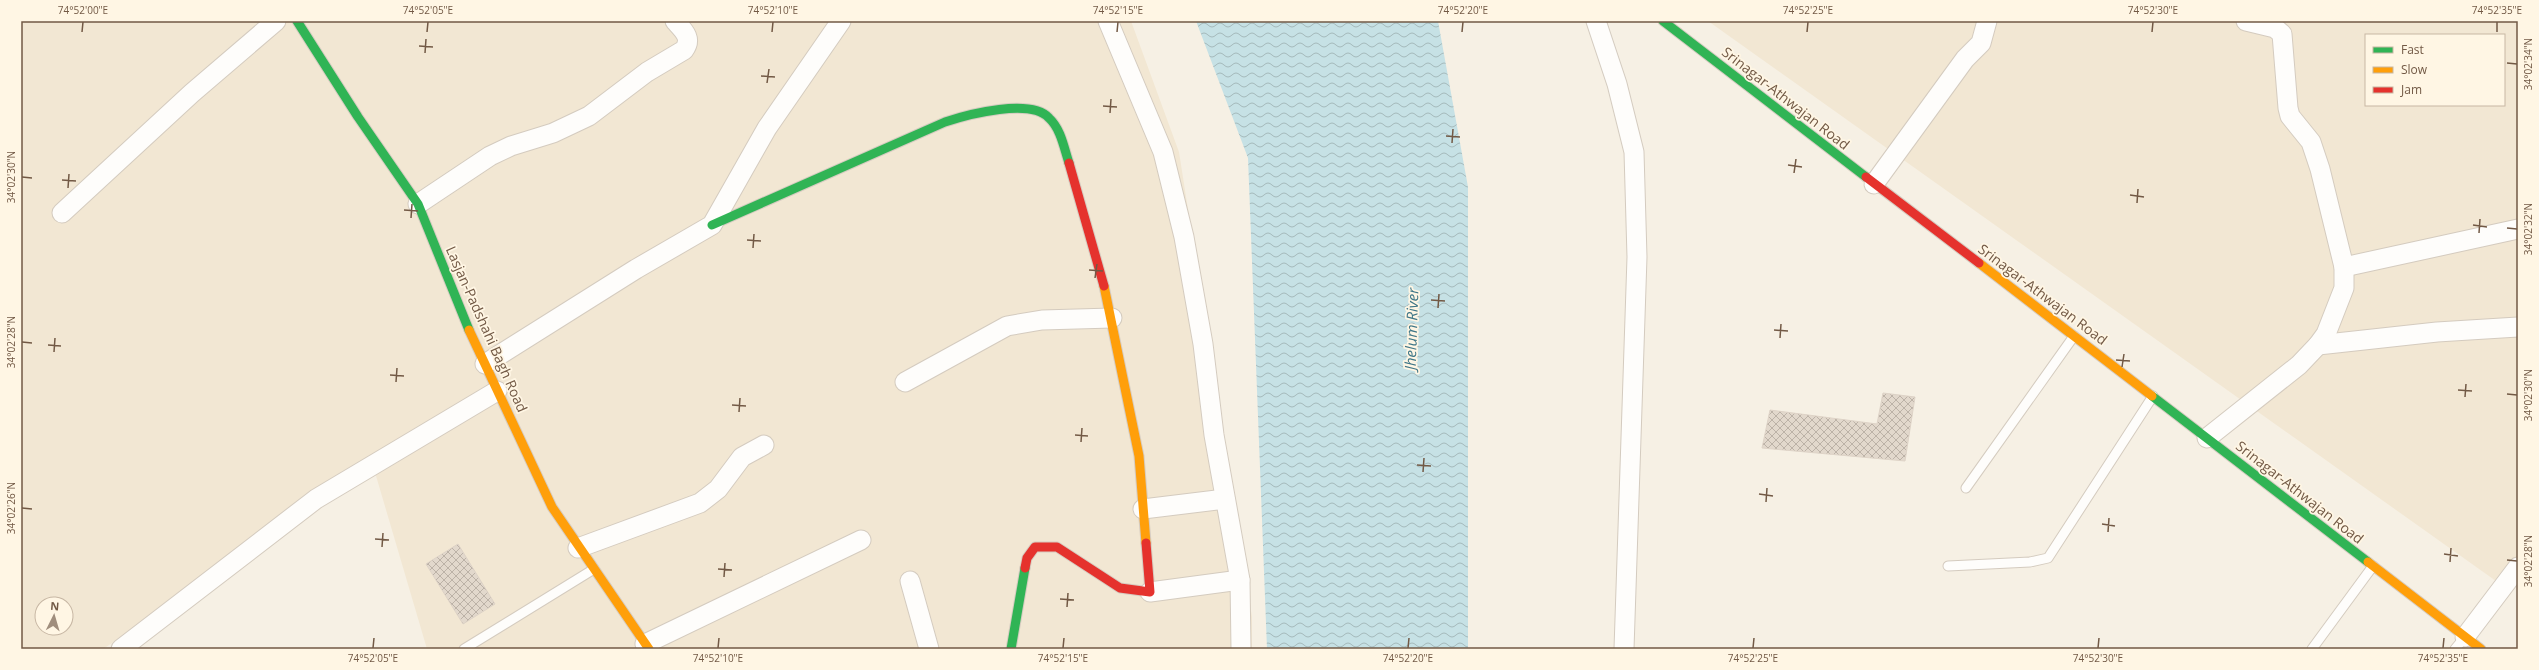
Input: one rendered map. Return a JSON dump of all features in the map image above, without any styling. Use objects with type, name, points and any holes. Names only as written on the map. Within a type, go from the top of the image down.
[{"type":"main road","name":"Lasjan-Padshahi Bagh Road","points":[[297,21],[358,117],[418,204],[464,319],[552,507],[578,548],[647,646]]},
{"type":"main road","name":"Srinagar-Athwajan Road","points":[[1663,21],[2373,566],[2460,643],[2482,649]]},
{"type":"main road","points":[[712,225],[843,169],[945,122],[967,115],[1023,108],[1040,110],[1050,118],[1059,132],[1079,192],[1112,318],[1139,456],[1142,509],[1150,592],[1120,588],[1057,547],[1035,547],[1027,558],[1011,649]]},
{"type":"street","points":[[62,213],[192,93],[276,21]]},
{"type":"street","points":[[418,204],[490,156],[511,146],[553,133],[588,116],[648,72],[684,50],[688,44],[687,35],[675,21]]},
{"type":"street","points":[[485,364],[636,269],[712,225],[767,128],[840,21]]},
{"type":"street","points":[[1108,21],[1163,152],[1184,236],[1203,344],[1214,435],[1240,580],[1241,649]]},
{"type":"street","points":[[1596,21],[1617,84],[1634,152],[1637,257],[1624,649]]},
{"type":"street","points":[[1874,184],[1964,59],[1981,43],[1987,21]]},
{"type":"street","points":[[2207,438],[2299,365],[2318,345],[2326,334],[2344,288],[2344,267],[2329,199],[2311,142],[2290,116],[2288,108],[2282,34],[2275,28],[2246,21]]},
{"type":"street","points":[[2344,267],[2518,228]]},
{"type":"street","points":[[904,382],[1006,326],[1042,320],[1112,318]]},
{"type":"street","points":[[2318,345],[2437,332],[2518,327]]},
{"type":"street","points":[[121,649],[316,499],[497,391]]},
{"type":"street","points":[[578,548],[700,503],[718,489],[742,457],[764,445]]},
{"type":"street","points":[[1142,509],[1225,499]]},
{"type":"street","points":[[647,646],[861,540]]},
{"type":"street","points":[[2460,643],[2518,567]]},
{"type":"street","points":[[1150,592],[1240,580]]},
{"type":"street","points":[[910,581],[929,649]]},
{"type":"lane","points":[[1966,488],[2074,336]]},
{"type":"lane","points":[[1948,566],[2036,561],[2048,558],[2153,396]]},
{"type":"lane","points":[[2312,649],[2373,566]]},
{"type":"lane","points":[[464,649],[594,569]]},
{"type":"shaded area","points":[[21,21],[1131,21],[1179,152],[1252,617],[1252,649],[427,649],[374,469],[103,649],[21,649]]},
{"type":"shaded area","points":[[1708,21],[2518,21],[2518,572],[2503,586]]},
{"type":"water","name":"Jhelum River","points":[[1196,21],[1438,21],[1468,187],[1468,649],[1267,649],[1248,158]]},
{"type":"building","points":[[1883,393],[1915,397],[1905,461],[1762,448],[1770,410],[1877,424]]},
{"type":"building","points":[[458,544],[495,604],[463,624],[426,564]]},
{"type":"traffic: fast","points":[[297,21],[358,117],[418,204],[469,330]]},
{"type":"traffic: fast","points":[[1663,21],[1866,177]]},
{"type":"traffic: fast","points":[[712,225],[945,122],[984,112],[1015,108],[1029,109],[1040,112],[1053,122],[1062,139],[1069,163]]},
{"type":"traffic: fast","points":[[2152,396],[2368,562]]},
{"type":"traffic: fast","points":[[1011,649],[1025,568]]},
{"type":"traffic: slow","points":[[1979,263],[2152,396]]},
{"type":"traffic: slow","points":[[1104,286],[1139,456],[1146,543]]},
{"type":"traffic: slow","points":[[469,330],[552,507],[649,649]]},
{"type":"traffic: slow","points":[[2368,562],[2481,649]]},
{"type":"traffic: jam","points":[[1069,163],[1104,286]]},
{"type":"traffic: jam","points":[[1866,177],[1979,263]]},
{"type":"traffic: jam","points":[[1025,568],[1027,558],[1035,547],[1057,547],[1120,588],[1150,592],[1146,543]]}]
